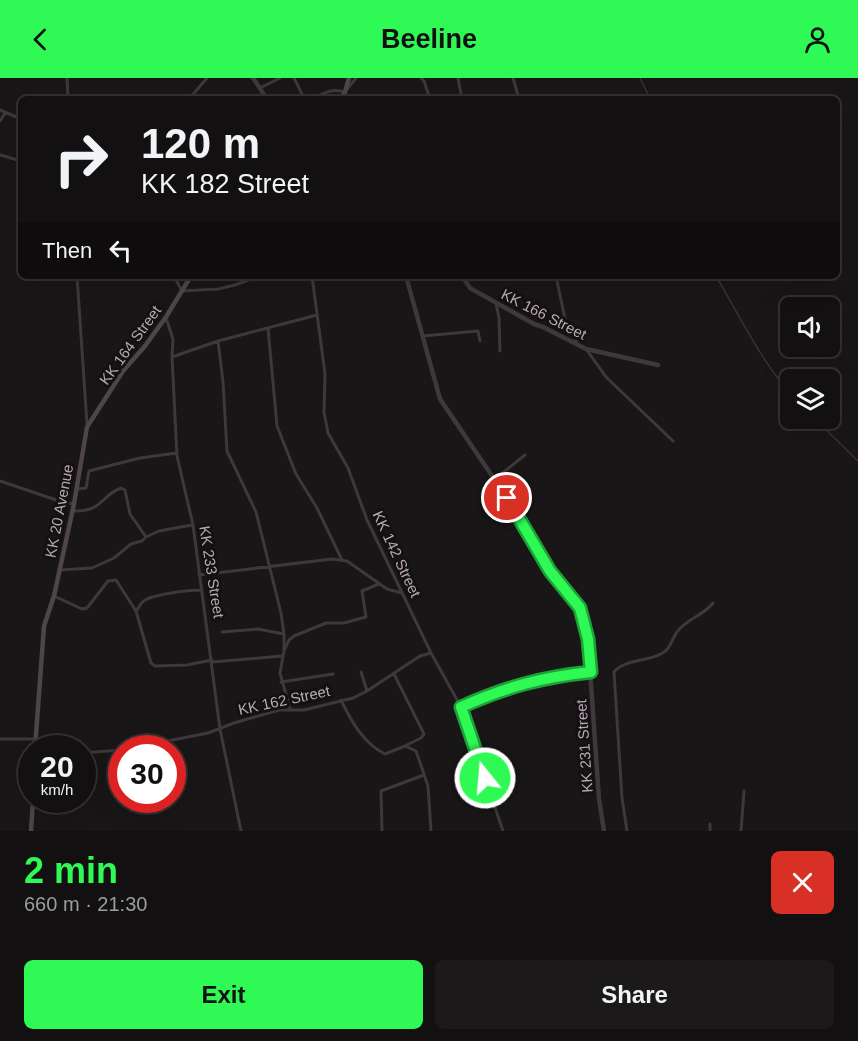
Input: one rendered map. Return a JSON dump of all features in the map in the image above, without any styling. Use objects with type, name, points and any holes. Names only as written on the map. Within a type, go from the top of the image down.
[{"type":"main road","points":[[343,96],[349,78]]},
{"type":"main road","name":"KK 164 Street","points":[[87,428],[123,371],[166,317],[189,279]]},
{"type":"main road","name":"KK 20 Avenue","points":[[36,735],[44,626],[54,596],[74,504],[87,428]]},
{"type":"main road","points":[[31,831],[32,813]]},
{"type":"street","points":[[68,78],[68,96]]},
{"type":"street","points":[[192,96],[207,78]]},
{"type":"street","points":[[254,78],[265,96]]},
{"type":"street","points":[[260,88],[280,78]]},
{"type":"street","points":[[294,78],[303,96]]},
{"type":"street","points":[[345,92],[356,78]]},
{"type":"street","points":[[429,96],[423,80],[431,78]]},
{"type":"street","points":[[458,78],[461,96]]},
{"type":"street","points":[[513,78],[518,96]]},
{"type":"street","points":[[317,96],[336,89],[345,92]]},
{"type":"street","points":[[345,92],[346,96]]},
{"type":"street","points":[[0,110],[18,118]]},
{"type":"street","points":[[0,121],[5,113]]},
{"type":"street","points":[[0,155],[18,160]]},
{"type":"street","name":"KK 20 Avenue","points":[[77,279],[87,428]]},
{"type":"street","points":[[176,279],[182,291],[218,289],[252,279]]},
{"type":"street","name":"KK 142 Street","points":[[312,279],[325,374],[325,423],[328,433],[348,468],[367,520],[431,653],[461,707],[503,831]]},
{"type":"street","name":"KK 231 Street","points":[[407,279],[440,399],[495,479],[550,571],[580,608],[588,639],[599,799],[604,831]]},
{"type":"street","name":"KK 166 Street","points":[[464,279],[470,288],[569,342],[586,349],[658,365]]},
{"type":"street","points":[[557,279],[565,319],[578,344]]},
{"type":"street","points":[[496,303],[500,351]]},
{"type":"street","points":[[172,357],[218,341],[318,315]]},
{"type":"street","name":"KK 233 Street","points":[[166,317],[173,339],[177,453],[193,525],[220,729],[241,831]]},
{"type":"street","points":[[268,328],[277,426],[296,474],[317,508],[342,560]]},
{"type":"street","points":[[423,336],[477,331],[480,341]]},
{"type":"street","points":[[218,341],[227,451],[256,512],[270,566],[284,634],[281,682],[290,709]]},
{"type":"street","points":[[586,349],[606,377],[673,441]]},
{"type":"street","points":[[77,489],[86,488],[89,471],[140,458],[177,453]]},
{"type":"street","points":[[495,479],[525,454]]},
{"type":"street","points":[[0,481],[74,504]]},
{"type":"street","points":[[72,511],[86,511],[96,507],[121,488],[125,490],[130,514],[146,537]]},
{"type":"street","points":[[59,570],[92,568],[114,558],[131,544],[142,541],[159,531],[193,525]]},
{"type":"street","points":[[199,575],[323,559],[342,560],[387,589],[402,593]]},
{"type":"street","points":[[54,596],[82,609],[87,608],[108,581],[116,580],[136,611],[152,663],[156,667],[283,654]]},
{"type":"street","points":[[283,654],[294,636],[326,623],[366,617],[362,591],[379,584]]},
{"type":"street","points":[[136,611],[143,601],[151,598],[182,591],[202,590]]},
{"type":"street","points":[[627,831],[622,798],[614,672],[624,665],[668,650],[677,631],[707,611],[713,603]]},
{"type":"street","points":[[222,632],[258,628],[284,634]]},
{"type":"street","name":"KK 162 Street","points":[[186,739],[252,717],[290,709],[304,710],[367,691],[420,657],[431,653]]},
{"type":"street","points":[[361,672],[367,691]]},
{"type":"street","points":[[461,707],[521,683],[552,676],[591,672]]},
{"type":"street","points":[[281,682],[333,674]]},
{"type":"street","points":[[341,700],[357,729],[377,750],[385,754],[405,746],[424,734],[394,674]]},
{"type":"street","points":[[0,739],[18,739]]},
{"type":"street","points":[[405,746],[416,751],[429,790],[431,831]]},
{"type":"street","points":[[382,831],[381,791],[424,774]]},
{"type":"street","points":[[741,831],[744,790]]},
{"type":"street","points":[[710,824],[710,831]]},
{"type":"waterway","points":[[640,78],[649,96]]},
{"type":"waterway","points":[[718,279],[759,351],[780,381]]},
{"type":"waterway","points":[[825,429],[858,461]]},
{"type":"route","points":[[485,778],[461,707],[521,683],[552,676],[591,672],[584,615],[550,571],[507,498]]}]
